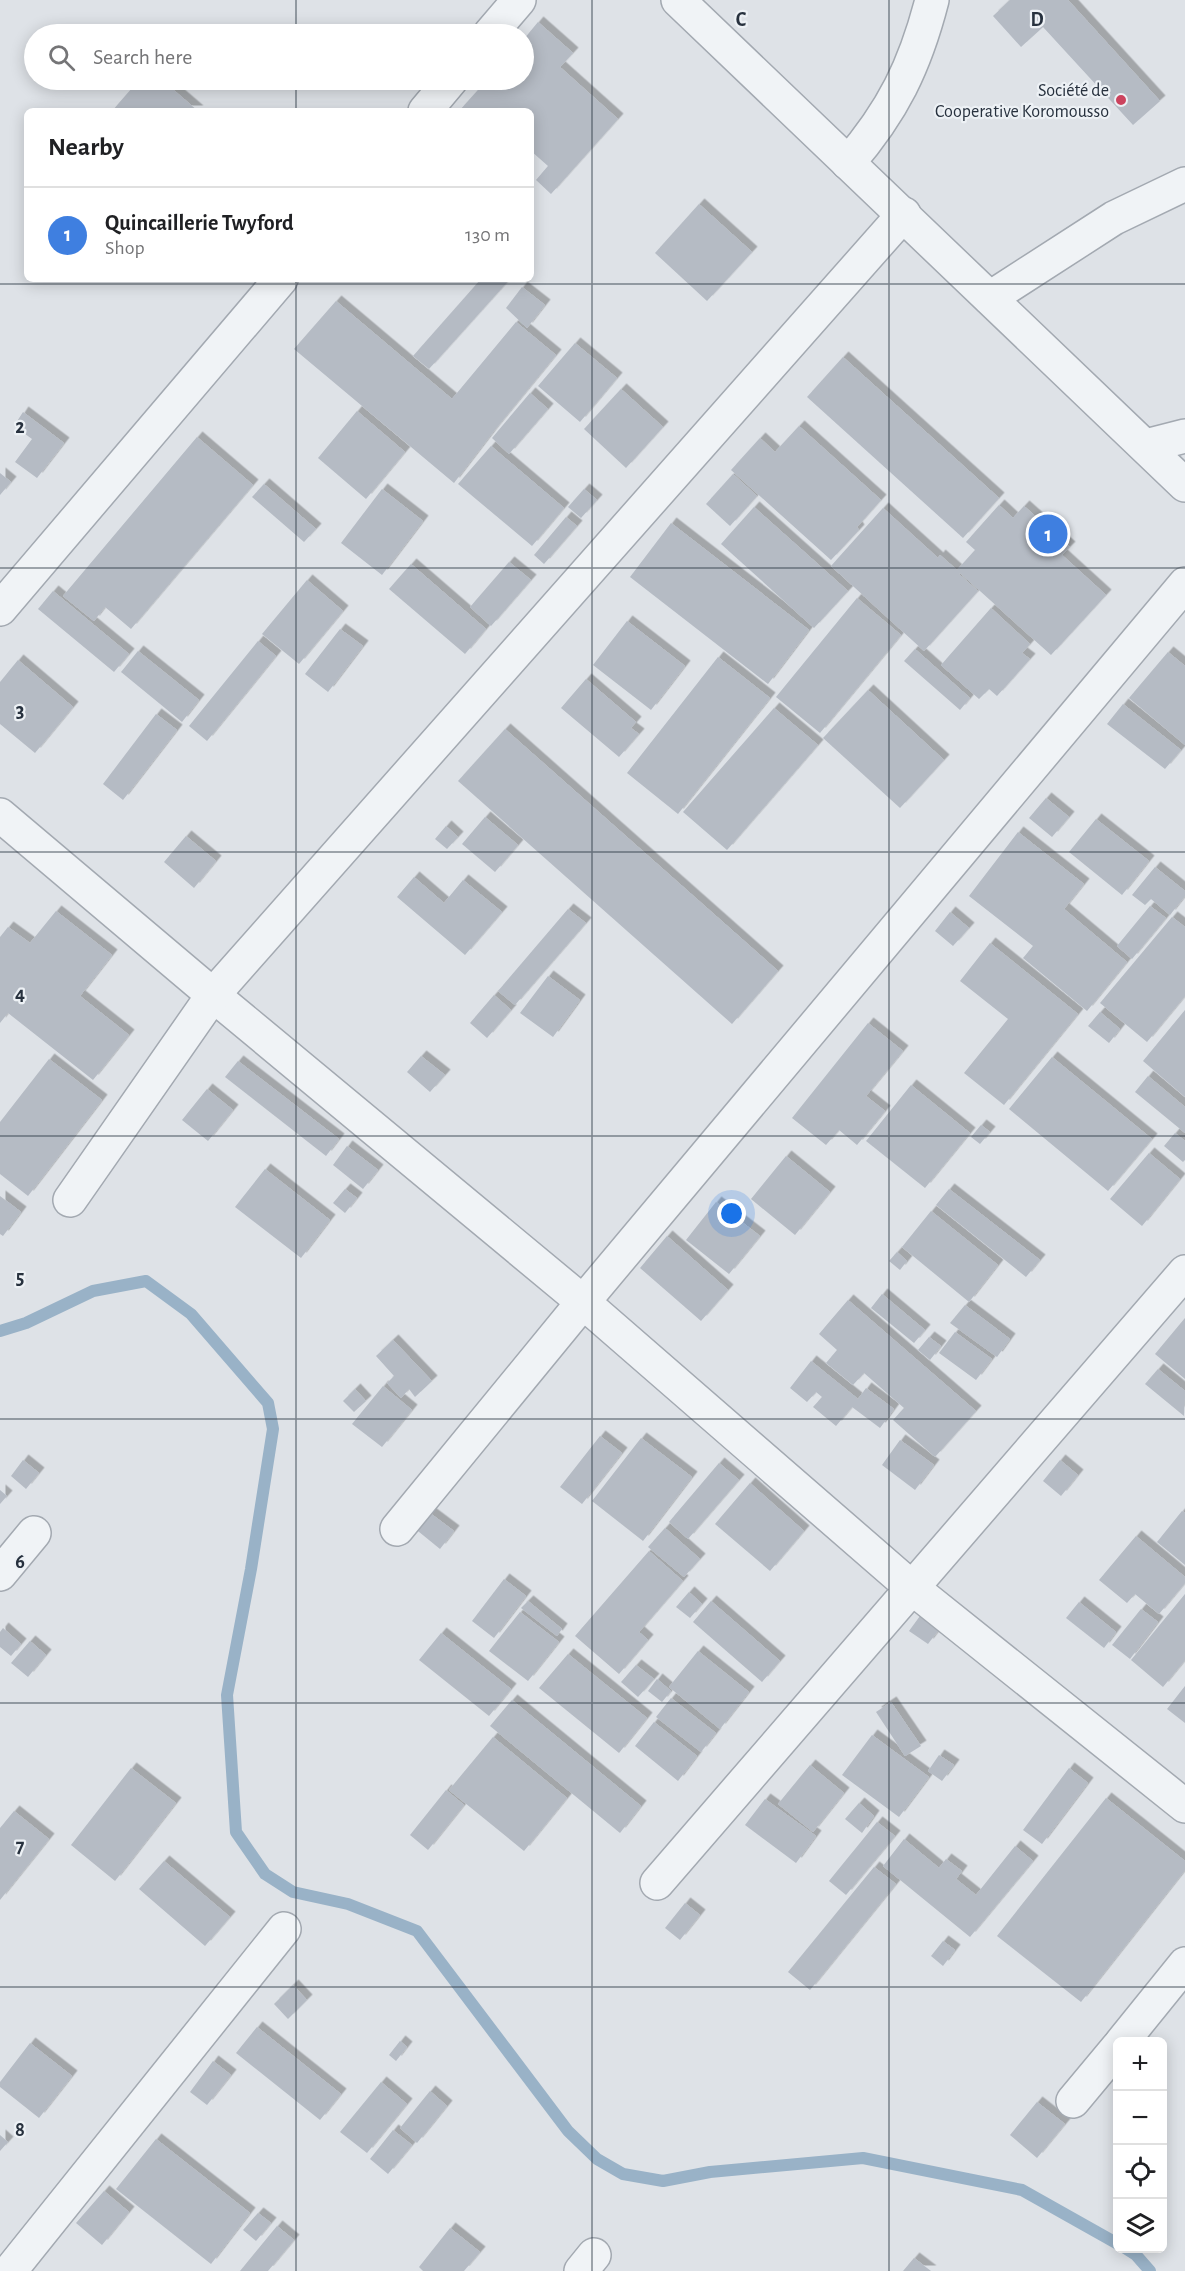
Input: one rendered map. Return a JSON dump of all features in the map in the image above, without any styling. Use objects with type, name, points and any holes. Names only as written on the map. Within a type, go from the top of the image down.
[{"type":"street","points":[[499,24],[519,0]]},
{"type":"street","points":[[678,0],[1185,485]]},
{"type":"street","points":[[848,163],[874,134],[902,86],[915,57],[932,0]]},
{"type":"street","points":[[427,108],[443,90]]},
{"type":"street","points":[[990,298],[1114,218],[1185,184]]},
{"type":"street","points":[[70,1200],[213,995],[904,214]]},
{"type":"street","points":[[0,609],[278,282]]},
{"type":"street","points":[[1146,446],[1185,436]]},
{"type":"street","points":[[397,1529],[583,1302],[1185,584]]},
{"type":"street","points":[[0,815],[583,1302],[911,1587],[1185,1806]]},
{"type":"street","points":[[657,1883],[1185,1272]]},
{"type":"street","points":[[0,1574],[34,1533]]},
{"type":"street","points":[[10,2271],[284,1929]]},
{"type":"street","points":[[1126,2037],[1185,1964]]},
{"type":"street","points":[[1073,2101],[1113,2053]]},
{"type":"building","points":[[1010,0],[1068,0],[1160,101],[1133,125],[1043,27],[1021,47],[993,16]]},
{"type":"building","points":[[538,22],[573,53],[560,67],[618,119],[551,194],[536,180],[548,166],[534,154],[534,108],[462,108],[478,90],[534,90],[534,27]]},
{"type":"building","points":[[130,90],[174,90],[195,108],[115,108]]},
{"type":"building","points":[[699,204],[752,252],[707,301],[655,253]]},
{"type":"building","points":[[478,282],[507,282],[429,369],[413,356]]},
{"type":"building","points":[[522,287],[545,305],[527,328],[506,308]]},
{"type":"building","points":[[336,301],[452,399],[516,322],[556,355],[454,483],[294,349]]},
{"type":"building","points":[[575,343],[617,378],[580,422],[538,386]]},
{"type":"building","points":[[843,357],[999,498],[963,538],[807,397]]},
{"type":"building","points":[[621,389],[663,427],[626,468],[584,429]]},
{"type":"building","points":[[530,393],[548,409],[509,454],[492,438]]},
{"type":"building","points":[[357,411],[405,452],[366,499],[318,458]]},
{"type":"building","points":[[23,412],[64,443],[37,478],[15,462],[32,439],[14,426]]},
{"type":"building","points":[[799,426],[881,500],[857,527],[859,530],[831,560],[731,470],[760,438],[775,452]]},
{"type":"building","points":[[197,437],[253,485],[131,629],[105,607],[94,621],[63,596]]},
{"type":"building","points":[[491,446],[564,508],[532,546],[458,484]]},
{"type":"building","points":[[0,473],[11,482],[0,495]]},
{"type":"building","points":[[733,474],[757,496],[730,526],[706,504]]},
{"type":"building","points":[[264,484],[316,529],[304,542],[252,497]]},
{"type":"building","points":[[382,489],[423,521],[382,575],[341,543]]},
{"type":"building","points":[[584,489],[597,500],[581,518],[568,507]]},
{"type":"building","points":[[999,505],[1013,518],[1024,506],[1070,547],[1062,555],[1106,595],[1051,655],[960,573],[978,591],[924,651],[831,566],[883,508],[938,558],[940,555],[957,570],[975,550],[966,542]]},
{"type":"building","points":[[754,507],[848,591],[814,628],[721,544]]},
{"type":"building","points":[[566,517],[577,526],[544,564],[534,555]]},
{"type":"building","points":[[671,523],[809,630],[768,684],[630,577]]},
{"type":"building","points":[[509,562],[531,580],[491,626],[470,607]]},
{"type":"building","points":[[411,564],[486,629],[465,654],[389,589]]},
{"type":"building","points":[[307,580],[343,611],[299,664],[262,634]]},
{"type":"building","points":[[53,591],[129,654],[114,672],[38,609]]},
{"type":"building","points":[[857,598],[901,635],[820,733],[776,697]]},
{"type":"building","points":[[991,608],[1030,644],[1022,653],[1030,659],[997,696],[989,689],[979,699],[941,665]]},
{"type":"building","points":[[627,621],[685,666],[651,710],[593,665]]},
{"type":"building","points":[[340,629],[363,646],[328,692],[305,674]]},
{"type":"building","points":[[258,641],[276,656],[207,741],[189,726]]},
{"type":"building","points":[[915,649],[970,698],[960,710],[904,661]]},
{"type":"building","points":[[138,651],[199,700],[182,722],[121,672]]},
{"type":"building","points":[[1168,652],[1185,666],[1185,745],[1129,698]]},
{"type":"building","points":[[718,657],[770,698],[678,814],[627,773]]},
{"type":"building","points":[[18,660],[73,707],[35,753],[0,724],[0,682]]},
{"type":"building","points":[[586,679],[636,722],[631,728],[639,734],[619,757],[561,708]]},
{"type":"building","points":[[868,690],[944,760],[900,808],[823,738]]},
{"type":"building","points":[[1123,704],[1181,750],[1165,769],[1107,724]]},
{"type":"building","points":[[774,708],[818,745],[727,850],[683,812]]},
{"type":"building","points":[[156,714],[177,730],[123,800],[103,784]]},
{"type":"building","points":[[505,729],[778,971],[732,1024],[458,781]]},
{"type":"building","points":[[1046,798],[1069,817],[1052,837],[1029,818]]},
{"type":"building","points":[[485,817],[518,845],[495,872],[462,844]]},
{"type":"building","points":[[1096,819],[1149,861],[1122,895],[1069,852]]},
{"type":"building","points":[[446,826],[458,837],[447,849],[435,839]]},
{"type":"building","points":[[1018,832],[1084,884],[1064,909],[1127,962],[1087,1011],[1023,958],[1033,946],[969,896]]},
{"type":"building","points":[[186,836],[216,861],[194,888],[164,862]]},
{"type":"building","points":[[1155,867],[1185,891],[1185,896],[1170,915],[1151,899],[1145,905],[1132,895]]},
{"type":"building","points":[[414,877],[444,903],[463,880],[502,912],[465,955],[397,897]]},
{"type":"building","points":[[1150,906],[1166,918],[1132,959],[1117,946]]},
{"type":"building","points":[[568,909],[586,923],[515,1005],[498,991]]},
{"type":"building","points":[[56,911],[112,955],[80,996],[129,1035],[93,1080],[8,1013],[0,1023],[0,937],[8,927],[30,943]]},
{"type":"building","points":[[950,912],[969,928],[953,946],[935,931]]},
{"type":"building","points":[[1172,917],[1185,927],[1185,996],[1147,1042],[1100,1003]]},
{"type":"building","points":[[990,943],[1078,1014],[1004,1105],[964,1073],[1008,1019],[960,981]]},
{"type":"building","points":[[548,976],[580,1000],[553,1037],[520,1013]]},
{"type":"building","points":[[494,995],[511,1010],[487,1038],[470,1023]]},
{"type":"building","points":[[1185,1010],[1185,1097],[1143,1061]]},
{"type":"building","points":[[1100,1012],[1120,1029],[1109,1043],[1088,1026]]},
{"type":"building","points":[[868,1023],[903,1051],[866,1096],[885,1111],[857,1145],[839,1130],[826,1145],[792,1118]]},
{"type":"building","points":[[421,1056],[445,1075],[430,1092],[407,1072]]},
{"type":"building","points":[[1052,1057],[1152,1139],[1108,1191],[1009,1109]]},
{"type":"building","points":[[49,1059],[102,1100],[28,1196],[0,1174],[0,1122]]},
{"type":"building","points":[[238,1061],[339,1139],[326,1156],[225,1077]]},
{"type":"building","points":[[1148,1076],[1185,1107],[1185,1133],[1135,1092]]},
{"type":"building","points":[[911,1085],[970,1133],[925,1188],[866,1141]]},
{"type":"building","points":[[207,1089],[233,1110],[208,1141],[182,1120]]},
{"type":"building","points":[[981,1125],[990,1132],[980,1144],[971,1137]]},
{"type":"building","points":[[1175,1133],[1185,1141],[1185,1160],[1183,1162],[1164,1146]]},
{"type":"building","points":[[347,1146],[378,1170],[363,1189],[333,1165]]},
{"type":"building","points":[[1149,1153],[1180,1179],[1142,1226],[1110,1199]]},
{"type":"building","points":[[786,1156],[830,1192],[795,1235],[751,1199]]},
{"type":"building","points":[[265,1169],[330,1220],[301,1258],[235,1207]]},
{"type":"building","points":[[345,1189],[357,1198],[345,1213],[333,1203]]},
{"type":"building","points":[[949,1189],[1040,1260],[1026,1277],[936,1205]]},
{"type":"building","points":[[0,1196],[21,1212],[3,1236],[0,1234]]},
{"type":"building","points":[[716,1202],[760,1236],[729,1274],[686,1240]]},
{"type":"building","points":[[931,1211],[998,1265],[969,1302],[902,1247]]},
{"type":"building","points":[[667,1236],[728,1290],[701,1321],[640,1268]]},
{"type":"building","points":[[897,1252],[907,1261],[900,1270],[889,1261]]},
{"type":"building","points":[[882,1294],[925,1330],[914,1343],[871,1308]]},
{"type":"building","points":[[848,1300],[976,1411],[935,1457],[893,1420],[904,1408],[864,1373],[853,1385],[826,1363],[837,1350],[819,1334]]},
{"type":"building","points":[[965,1305],[1010,1339],[997,1357],[950,1323]]},
{"type":"building","points":[[1185,1318],[1185,1379],[1155,1354]]},
{"type":"building","points":[[955,1332],[992,1359],[976,1380],[939,1353]]},
{"type":"building","points":[[929,1337],[941,1346],[930,1360],[918,1350]]},
{"type":"building","points":[[393,1340],[432,1381],[415,1397],[409,1389],[401,1398],[387,1383],[394,1376],[376,1356]]},
{"type":"building","points":[[811,1361],[858,1399],[866,1388],[894,1409],[880,1428],[852,1407],[836,1426],[813,1407],[822,1397],[816,1392],[807,1402],[790,1388]]},
{"type":"building","points":[[1158,1369],[1185,1391],[1184,1416],[1145,1384]]},
{"type":"building","points":[[383,1386],[412,1410],[382,1447],[352,1424]]},
{"type":"building","points":[[355,1389],[366,1401],[354,1412],[343,1401]]},
{"type":"building","points":[[600,1436],[622,1453],[582,1504],[560,1487]]},
{"type":"building","points":[[641,1438],[692,1477],[643,1541],[592,1501]]},
{"type":"building","points":[[900,1440],[934,1465],[915,1490],[882,1465]]},
{"type":"building","points":[[23,1460],[39,1473],[26,1489],[11,1476]]},
{"type":"building","points":[[1060,1460],[1078,1475],[1061,1496],[1043,1481]]},
{"type":"building","points":[[719,1463],[739,1480],[688,1539],[669,1522]]},
{"type":"building","points":[[750,1483],[804,1531],[770,1571],[715,1524]]},
{"type":"building","points":[[0,1490],[7,1496],[0,1504]]},
{"type":"building","points":[[426,1510],[454,1531],[440,1549],[413,1527]]},
{"type":"building","points":[[1182,1511],[1185,1513],[1185,1565],[1157,1542]]},
{"type":"building","points":[[665,1528],[700,1559],[684,1577],[648,1547]]},
{"type":"building","points":[[1136,1536],[1185,1577],[1185,1583],[1159,1614],[1135,1594],[1127,1603],[1099,1580]]},
{"type":"building","points":[[649,1551],[683,1581],[639,1632],[648,1640],[619,1674],[575,1636]]},
{"type":"building","points":[[504,1579],[526,1596],[494,1638],[472,1621]]},
{"type":"building","points":[[689,1592],[702,1604],[690,1618],[676,1607]]},
{"type":"building","points":[[1185,1594],[1185,1660],[1163,1687],[1131,1660]]},
{"type":"building","points":[[528,1601],[562,1629],[557,1636],[521,1608]]},
{"type":"building","points":[[711,1601],[780,1661],[762,1682],[693,1622]]},
{"type":"building","points":[[1079,1602],[1116,1632],[1104,1648],[1066,1618]]},
{"type":"building","points":[[928,1605],[947,1619],[928,1644],[909,1631]]},
{"type":"building","points":[[1141,1609],[1158,1622],[1130,1659],[1112,1645]]},
{"type":"building","points":[[520,1612],[559,1642],[528,1681],[489,1651]]},
{"type":"building","points":[[3,1628],[21,1644],[11,1656],[0,1647],[0,1632]]},
{"type":"building","points":[[441,1633],[511,1689],[489,1716],[419,1660]]},
{"type":"building","points":[[30,1641],[46,1655],[28,1677],[11,1663]]},
{"type":"building","points":[[698,1651],[749,1692],[720,1729],[669,1687]]},
{"type":"building","points":[[568,1654],[647,1718],[619,1753],[539,1688]]},
{"type":"building","points":[[636,1665],[654,1679],[638,1697],[621,1682]]},
{"type":"building","points":[[657,1679],[671,1691],[662,1702],[648,1691]]},
{"type":"building","points":[[1185,1686],[1185,1723],[1167,1709]]},
{"type":"building","points":[[671,1698],[716,1733],[701,1752],[656,1717]]},
{"type":"building","points":[[512,1700],[641,1806],[620,1833],[490,1726]]},
{"type":"building","points":[[891,1702],[921,1746],[905,1756],[876,1712]]},
{"type":"building","points":[[654,1722],[697,1756],[678,1781],[635,1746]]},
{"type":"building","points":[[872,1735],[929,1777],[899,1817],[842,1775]]},
{"type":"building","points":[[493,1737],[567,1798],[524,1851],[449,1790]]},
{"type":"building","points":[[939,1755],[954,1765],[942,1781],[928,1771]]},
{"type":"building","points":[[810,1765],[844,1793],[813,1832],[778,1804]]},
{"type":"building","points":[[131,1768],[176,1803],[115,1881],[71,1845]]},
{"type":"building","points":[[1069,1768],[1088,1783],[1042,1844],[1023,1830]]},
{"type":"building","points":[[446,1790],[464,1805],[428,1850],[410,1835]]},
{"type":"building","points":[[1106,1798],[1185,1861],[1185,1870],[1081,2002],[997,1936]]},
{"type":"building","points":[[765,1799],[816,1836],[796,1863],[745,1825]]},
{"type":"building","points":[[859,1803],[874,1816],[862,1833],[845,1819]]},
{"type":"building","points":[[14,1811],[49,1839],[0,1900],[0,1828]]},
{"type":"building","points":[[877,1822],[895,1836],[846,1895],[829,1881]]},
{"type":"building","points":[[904,1839],[939,1868],[946,1859],[962,1871],[956,1879],[976,1895],[1015,1846],[1033,1861],[970,1937],[883,1866]]},
{"type":"building","points":[[164,1861],[230,1917],[205,1946],[139,1889]]},
{"type":"building","points":[[874,1867],[896,1884],[810,1990],[788,1972]]},
{"type":"building","points":[[685,1903],[700,1915],[680,1940],[665,1928]]},
{"type":"building","points":[[943,1941],[955,1950],[943,1966],[931,1956]]},
{"type":"building","points":[[293,1985],[307,2000],[288,2019],[274,2004]]},
{"type":"building","points":[[257,2027],[341,2094],[320,2120],[236,2053]]},
{"type":"building","points":[[400,2041],[407,2047],[396,2061],[389,2055]]},
{"type":"building","points":[[30,2043],[72,2076],[39,2118],[0,2087],[0,2082]]},
{"type":"building","points":[[213,2061],[231,2075],[207,2105],[190,2092]]},
{"type":"building","points":[[381,2082],[407,2104],[367,2153],[340,2132]]},
{"type":"building","points":[[430,2091],[447,2106],[417,2143],[400,2128]]},
{"type":"building","points":[[1037,2102],[1065,2124],[1037,2158],[1010,2135]]},
{"type":"building","points":[[393,2130],[412,2145],[388,2174],[370,2159]]},
{"type":"building","points":[[0,2135],[8,2142],[0,2151]]},
{"type":"building","points":[[156,2139],[250,2213],[211,2264],[116,2189]]},
{"type":"building","points":[[104,2191],[129,2212],[102,2245],[76,2223]]},
{"type":"building","points":[[258,2213],[271,2223],[256,2241],[243,2230]]},
{"type":"building","points":[[277,2226],[294,2240],[268,2271],[240,2271]]},
{"type":"building","points":[[450,2228],[480,2252],[464,2271],[423,2271],[419,2267]]},
{"type":"building","points":[[914,2258],[931,2271],[903,2271]]},
{"type":"waterway","points":[[0,1331],[26,1323],[93,1291],[146,1281],[191,1314],[268,1403],[273,1429],[251,1569],[227,1695],[236,1832],[265,1874],[293,1892],[348,1904],[417,1931],[568,2131],[597,2159],[623,2174],[663,2181],[710,2172],[863,2158],[1022,2190],[1113,2241]]},
{"type":"waterway","points":[[1133,2253],[1150,2271]]},
{"type":"place","name":"Société de Cooperative Koromousso","points":[[1121,100]]},
{"type":"place","name":"Quincaillerie Twyford","points":[[1048,534]]}]
